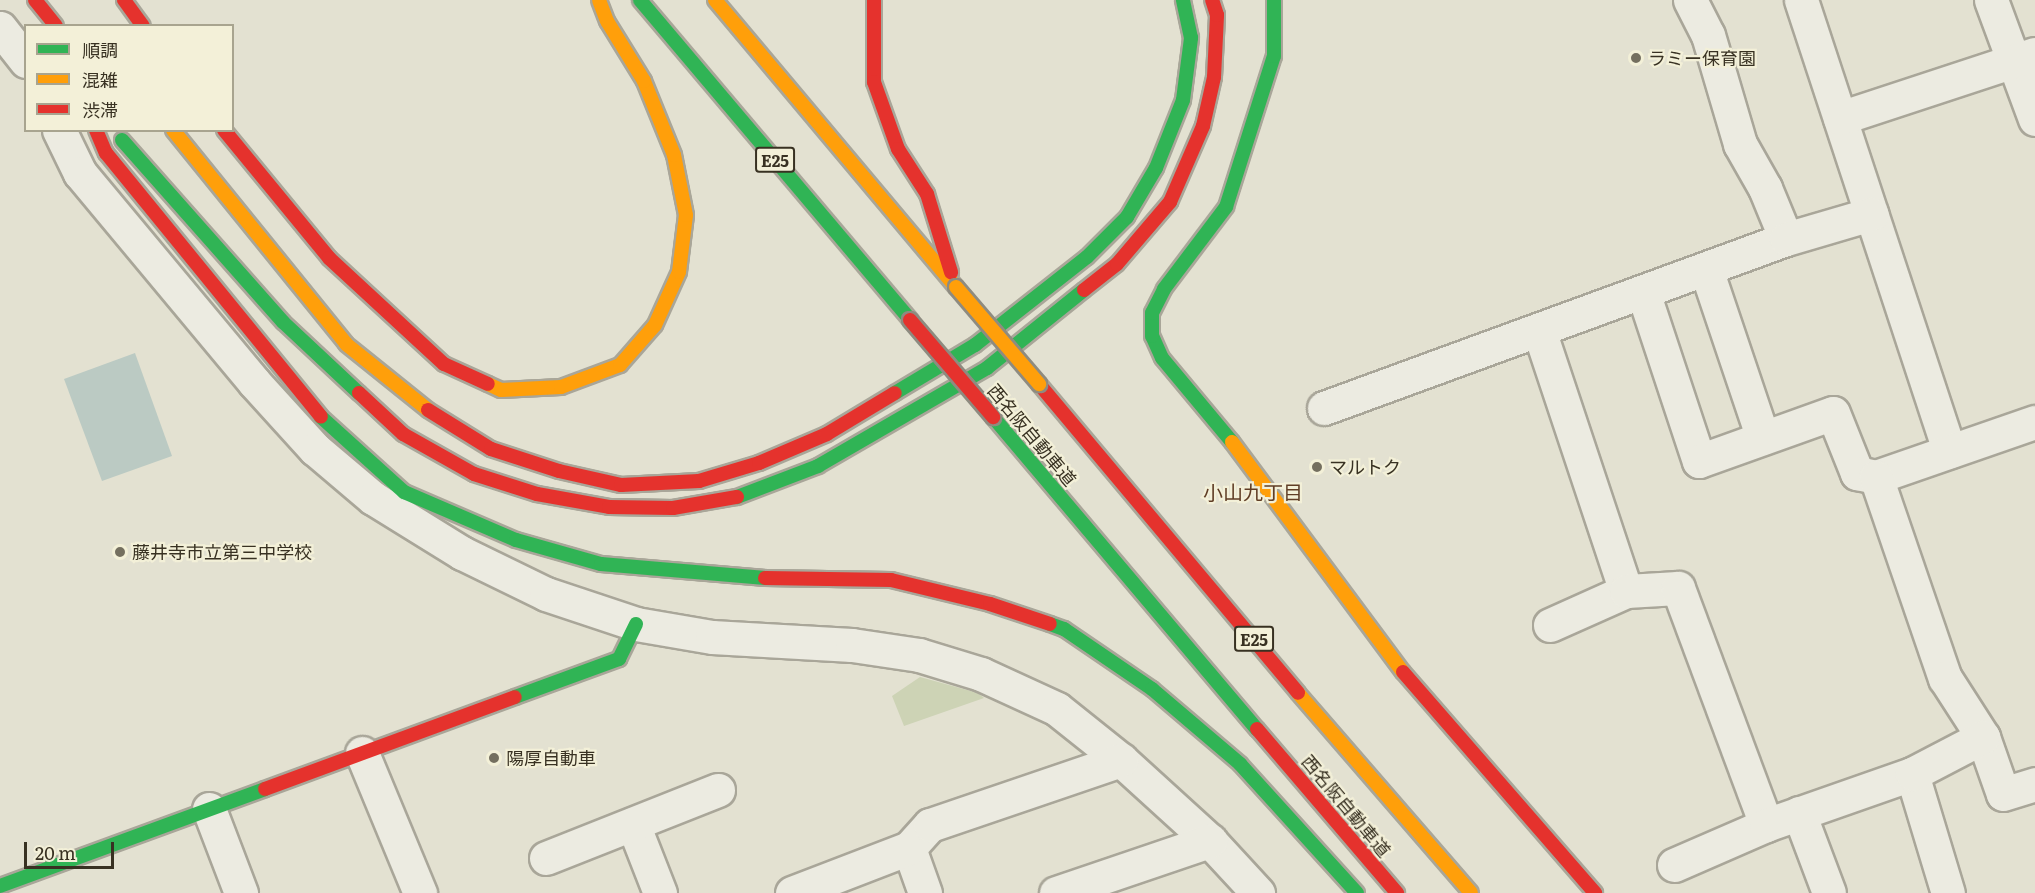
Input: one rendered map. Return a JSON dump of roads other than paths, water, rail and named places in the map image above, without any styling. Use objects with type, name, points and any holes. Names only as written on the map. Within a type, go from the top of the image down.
[{"type":"main road","points":[[35,0],[54,24]]},
{"type":"main road","points":[[111,0],[118,17]]},
{"type":"main road","points":[[124,0],[142,24]]},
{"type":"main road","points":[[226,132],[329,258],[444,364],[501,390],[561,387],[620,365],[656,325],[678,272],[686,215],[674,155],[644,81],[607,21],[599,0]]},
{"type":"main road","name":"西名阪自動車道","points":[[640,0],[1397,893]]},
{"type":"main road","name":"西名阪自動車道","points":[[715,0],[1358,765],[1471,893]]},
{"type":"main road","points":[[874,0],[871,20],[874,82],[898,149],[927,194],[956,287]]},
{"type":"main road","points":[[175,132],[346,344],[432,413],[491,449],[559,471],[621,485],[699,481],[759,463],[827,434],[975,345],[1087,257],[1127,217],[1156,168],[1183,100],[1191,38],[1183,0]]},
{"type":"main road","points":[[116,132],[283,322],[403,434],[474,474],[537,495],[609,507],[673,508],[742,496],[818,466],[987,368],[1117,264],[1170,202],[1203,126],[1214,76],[1217,15],[1212,0]]},
{"type":"main road","points":[[1274,0],[1274,56],[1230,196],[1164,289],[1152,314],[1152,336],[1162,358],[1245,458],[1385,651],[1595,893]]},
{"type":"main road","points":[[97,132],[105,153],[318,415],[404,492],[516,540],[601,564],[753,578],[891,580],[990,604],[1065,629],[1152,689],[1240,764],[1357,893]]},
{"type":"main road","points":[[16,886],[209,809],[619,659],[636,624]]},
{"type":"street","points":[[1690,0],[1708,35],[1740,144],[1765,188],[1786,239]]},
{"type":"street","points":[[1801,0],[1949,451]]},
{"type":"street","points":[[1991,0],[2024,58],[2035,119]]},
{"type":"street","points":[[0,28],[24,58]]},
{"type":"street","points":[[1840,118],[2024,58]]},
{"type":"street","points":[[59,132],[80,173],[315,449],[372,498],[462,553],[546,594],[636,624],[712,637],[852,645],[920,655],[981,674],[1057,710],[1121,760],[1210,841],[1258,893]]},
{"type":"street","points":[[1324,408],[1786,239],[1871,214]]},
{"type":"street","points":[[1706,268],[1763,438]]},
{"type":"street","points":[[1642,292],[1699,461],[1833,413],[1857,473],[1876,477],[2035,422]]},
{"type":"street","points":[[1539,330],[1626,591]]},
{"type":"street","points":[[1876,477],[1945,678],[1983,737],[2003,794],[2035,784]]},
{"type":"street","points":[[1550,626],[1626,591],[1678,588],[1766,825]]},
{"type":"street","points":[[1674,865],[1766,825],[1912,774],[1983,737]]},
{"type":"street","points":[[362,753],[420,893]]},
{"type":"street","points":[[792,893],[909,848],[930,825],[1121,760]]},
{"type":"street","points":[[1912,774],[1948,893]]},
{"type":"street","points":[[546,858],[718,790]]},
{"type":"street","points":[[209,809],[241,893]]},
{"type":"street","points":[[1799,813],[1829,893]]},
{"type":"street","points":[[633,824],[660,893]]},
{"type":"street","points":[[1056,893],[1210,841]]},
{"type":"street","points":[[909,848],[925,893]]},
{"type":"place","name":"ラミー保育園","points":[[1636,58]]},
{"type":"place","name":"マルトク","points":[[1317,467]]},
{"type":"place","name":"藤井寺市立第三中学校","points":[[120,552]]},
{"type":"place","name":"陽厚自動車","points":[[494,758]]},
{"type":"district","name":"小山九丁目","points":[[1253,491]]}]
